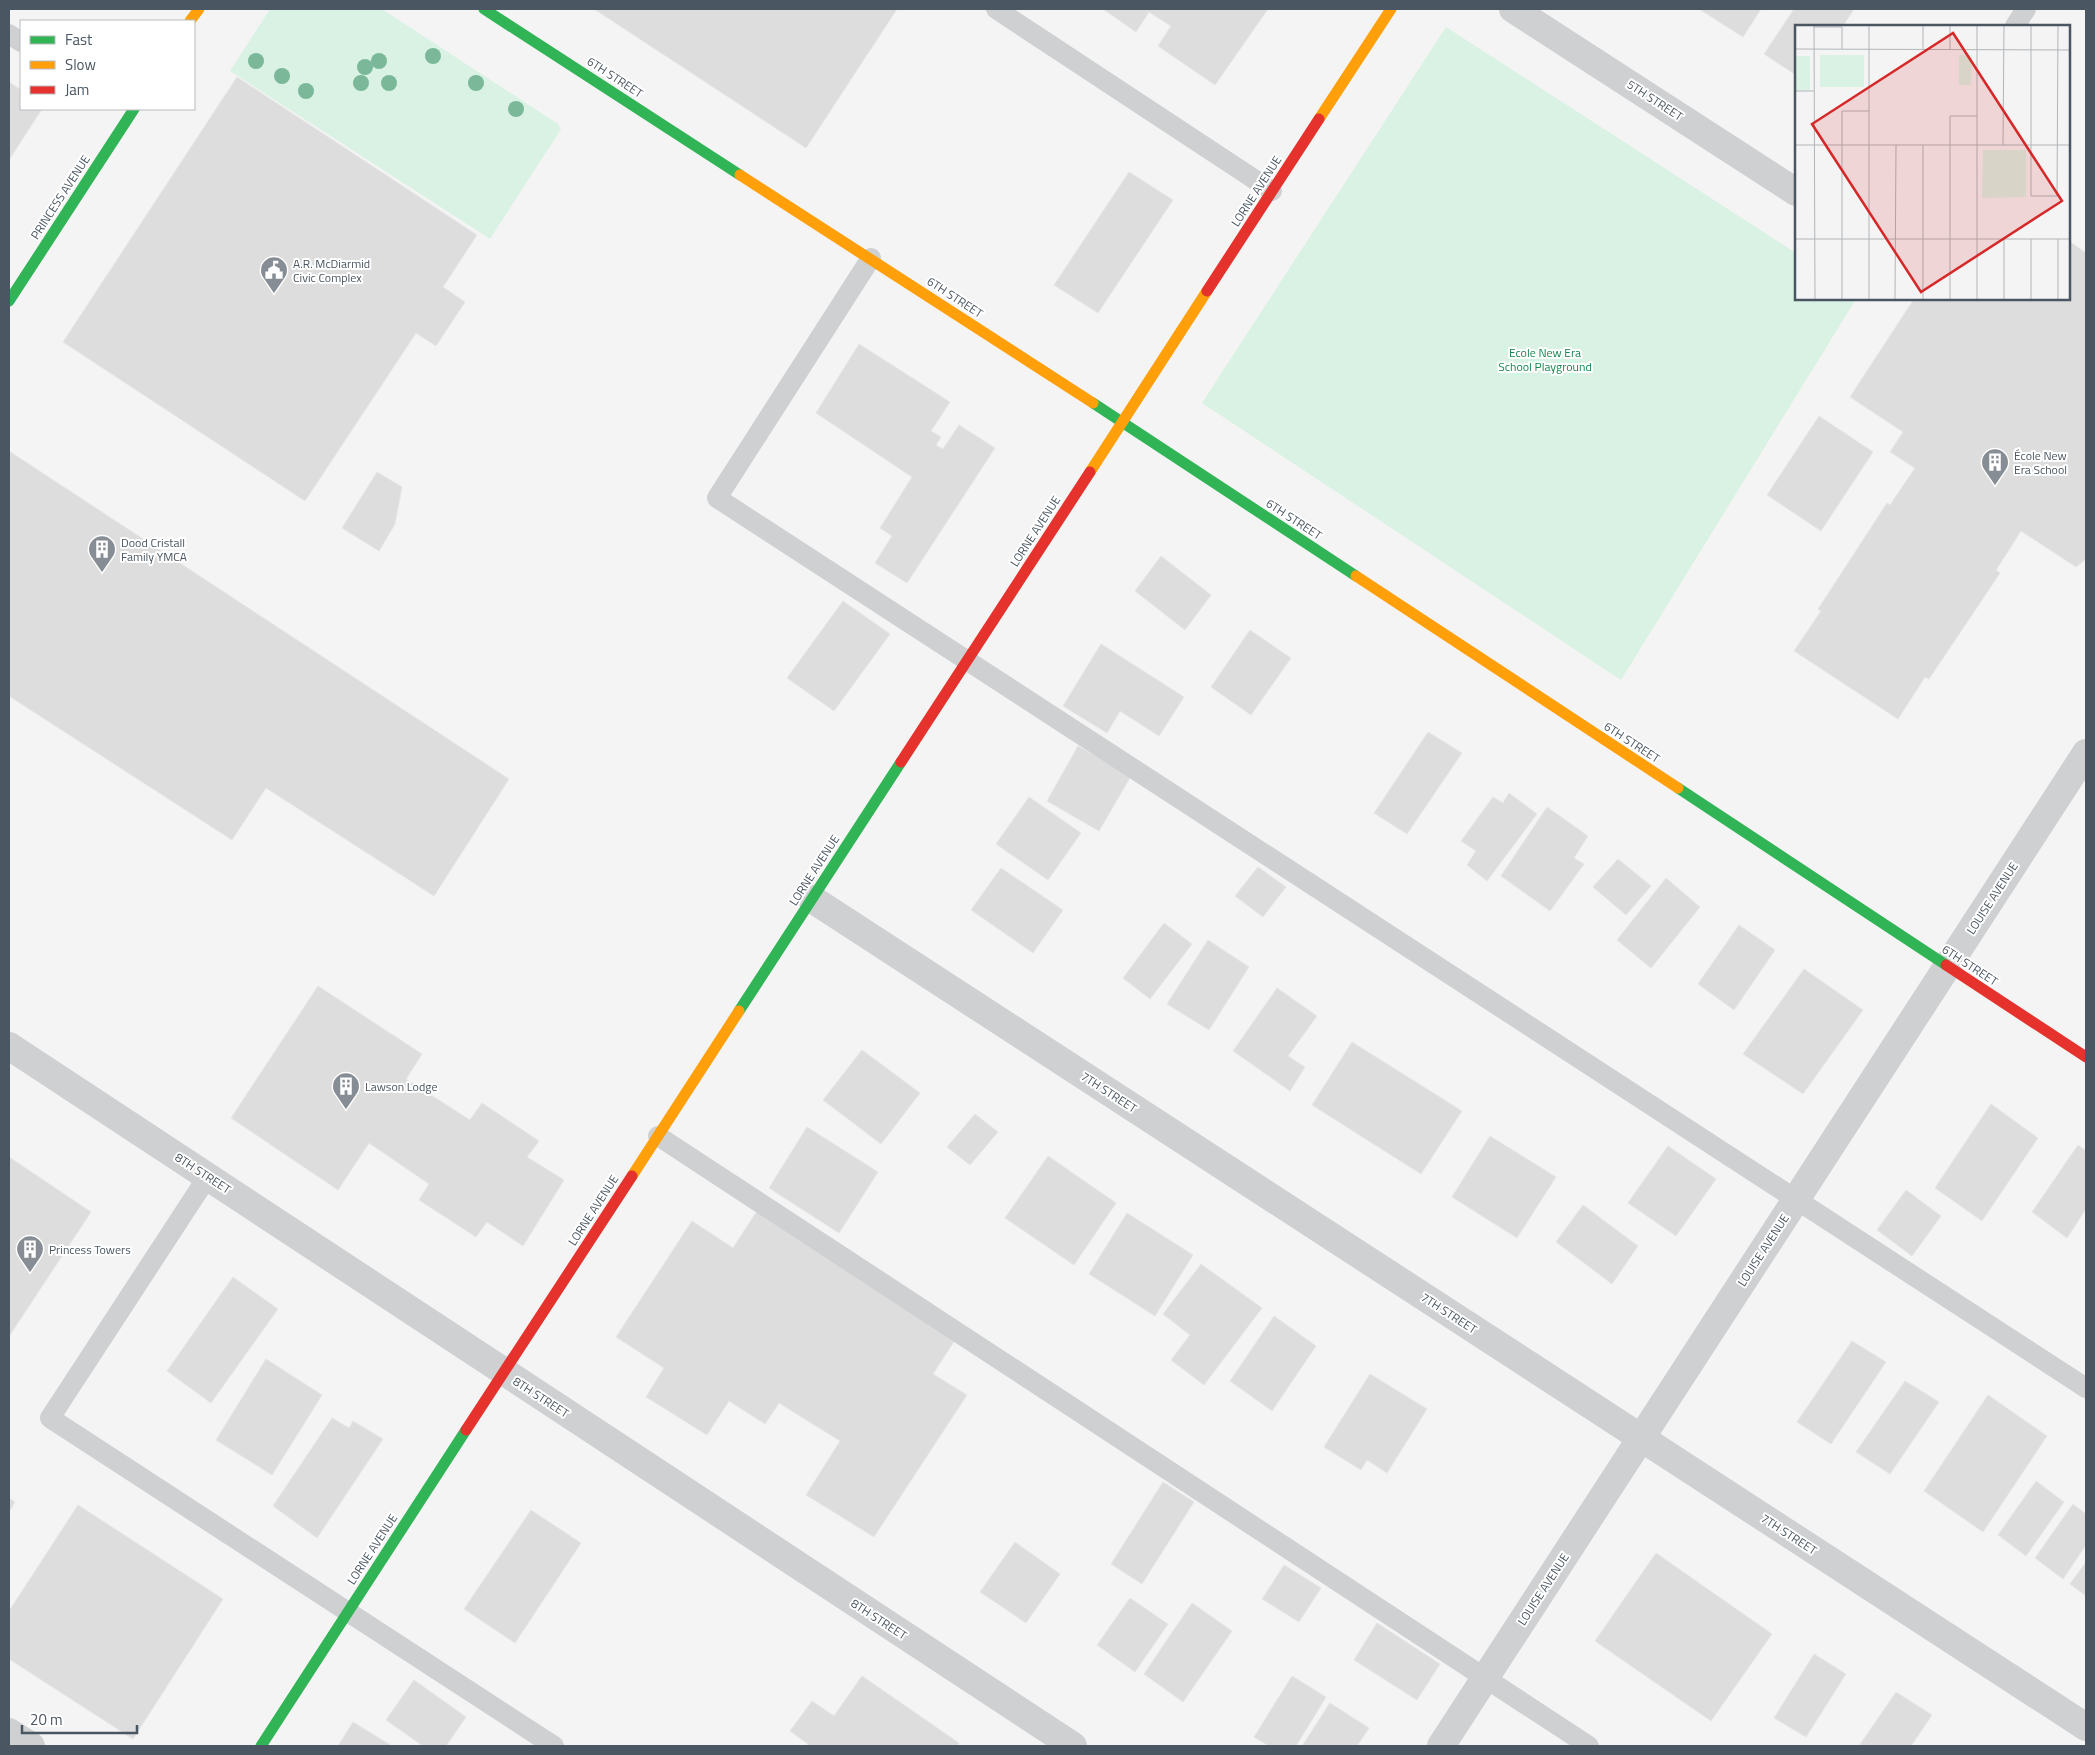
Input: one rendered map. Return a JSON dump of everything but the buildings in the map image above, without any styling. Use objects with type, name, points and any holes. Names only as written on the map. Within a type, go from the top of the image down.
[{"type":"street","points":[[191,20],[198,9]]},
{"type":"street","name":"6TH STREET","points":[[484,9],[1122,422],[2086,1057]]},
{"type":"street","name":"LORNE AVENUE","points":[[261,1746],[1391,9]]},
{"type":"street","name":"5TH STREET","points":[[1514,9],[1795,191]]},
{"type":"street","name":"PRINCESS AVENUE","points":[[9,301],[129,110]]},
{"type":"street","name":"LOUISE AVENUE","points":[[1440,1746],[2086,753]]},
{"type":"street","name":"7TH STREET","points":[[812,899],[2086,1727]]},
{"type":"street","name":"8TH STREET","points":[[9,1046],[1073,1746]]},
{"type":"street","points":[[9,1732],[31,1746]]},
{"type":"lane","points":[[996,9],[1272,191]]},
{"type":"lane","points":[[2016,25],[2026,9]]},
{"type":"lane","points":[[9,34],[20,41]]},
{"type":"lane","points":[[871,258],[718,498],[2086,1388]]},
{"type":"lane","points":[[658,1136],[1589,1746]]},
{"type":"lane","points":[[208,1176],[50,1418],[554,1746]]},
{"type":"green space","points":[[270,9],[382,9],[558,124],[561,129],[490,239],[230,71]]},
{"type":"green space","name":"Ecole New Era School Playground","points":[[1446,27],[1795,252],[1795,300],[1855,300],[1621,680],[1202,403]]},
{"type":"traffic: fast","points":[[484,9],[740,175]]},
{"type":"traffic: fast","points":[[9,301],[133,110]]},
{"type":"traffic: fast","points":[[1093,403],[1356,576]]},
{"type":"traffic: fast","points":[[739,1011],[901,762]]},
{"type":"traffic: fast","points":[[1678,788],[1946,965]]},
{"type":"traffic: fast","points":[[261,1746],[466,1430]]},
{"type":"traffic: slow","points":[[191,20],[199,9]]},
{"type":"traffic: slow","points":[[1319,119],[1391,9]]},
{"type":"traffic: slow","points":[[740,175],[1093,403]]},
{"type":"traffic: slow","points":[[1090,472],[1207,291]]},
{"type":"traffic: slow","points":[[1356,576],[1678,788]]},
{"type":"traffic: slow","points":[[632,1176],[739,1011]]},
{"type":"traffic: jam","points":[[1207,291],[1319,119]]},
{"type":"traffic: jam","points":[[901,762],[1090,472]]},
{"type":"traffic: jam","points":[[1946,965],[2086,1057]]},
{"type":"traffic: jam","points":[[466,1430],[632,1176]]},
{"type":"place","name":"A.R. McDiarmid Civic Complex","points":[[274,294]]},
{"type":"place","name":"École New Era School","points":[[1995,486]]},
{"type":"place","name":"Dood Cristall Family YMCA","points":[[102,573]]},
{"type":"place","name":"Lawson Lodge","points":[[346,1110]]},
{"type":"place","name":"Princess Towers","points":[[30,1273]]}]
